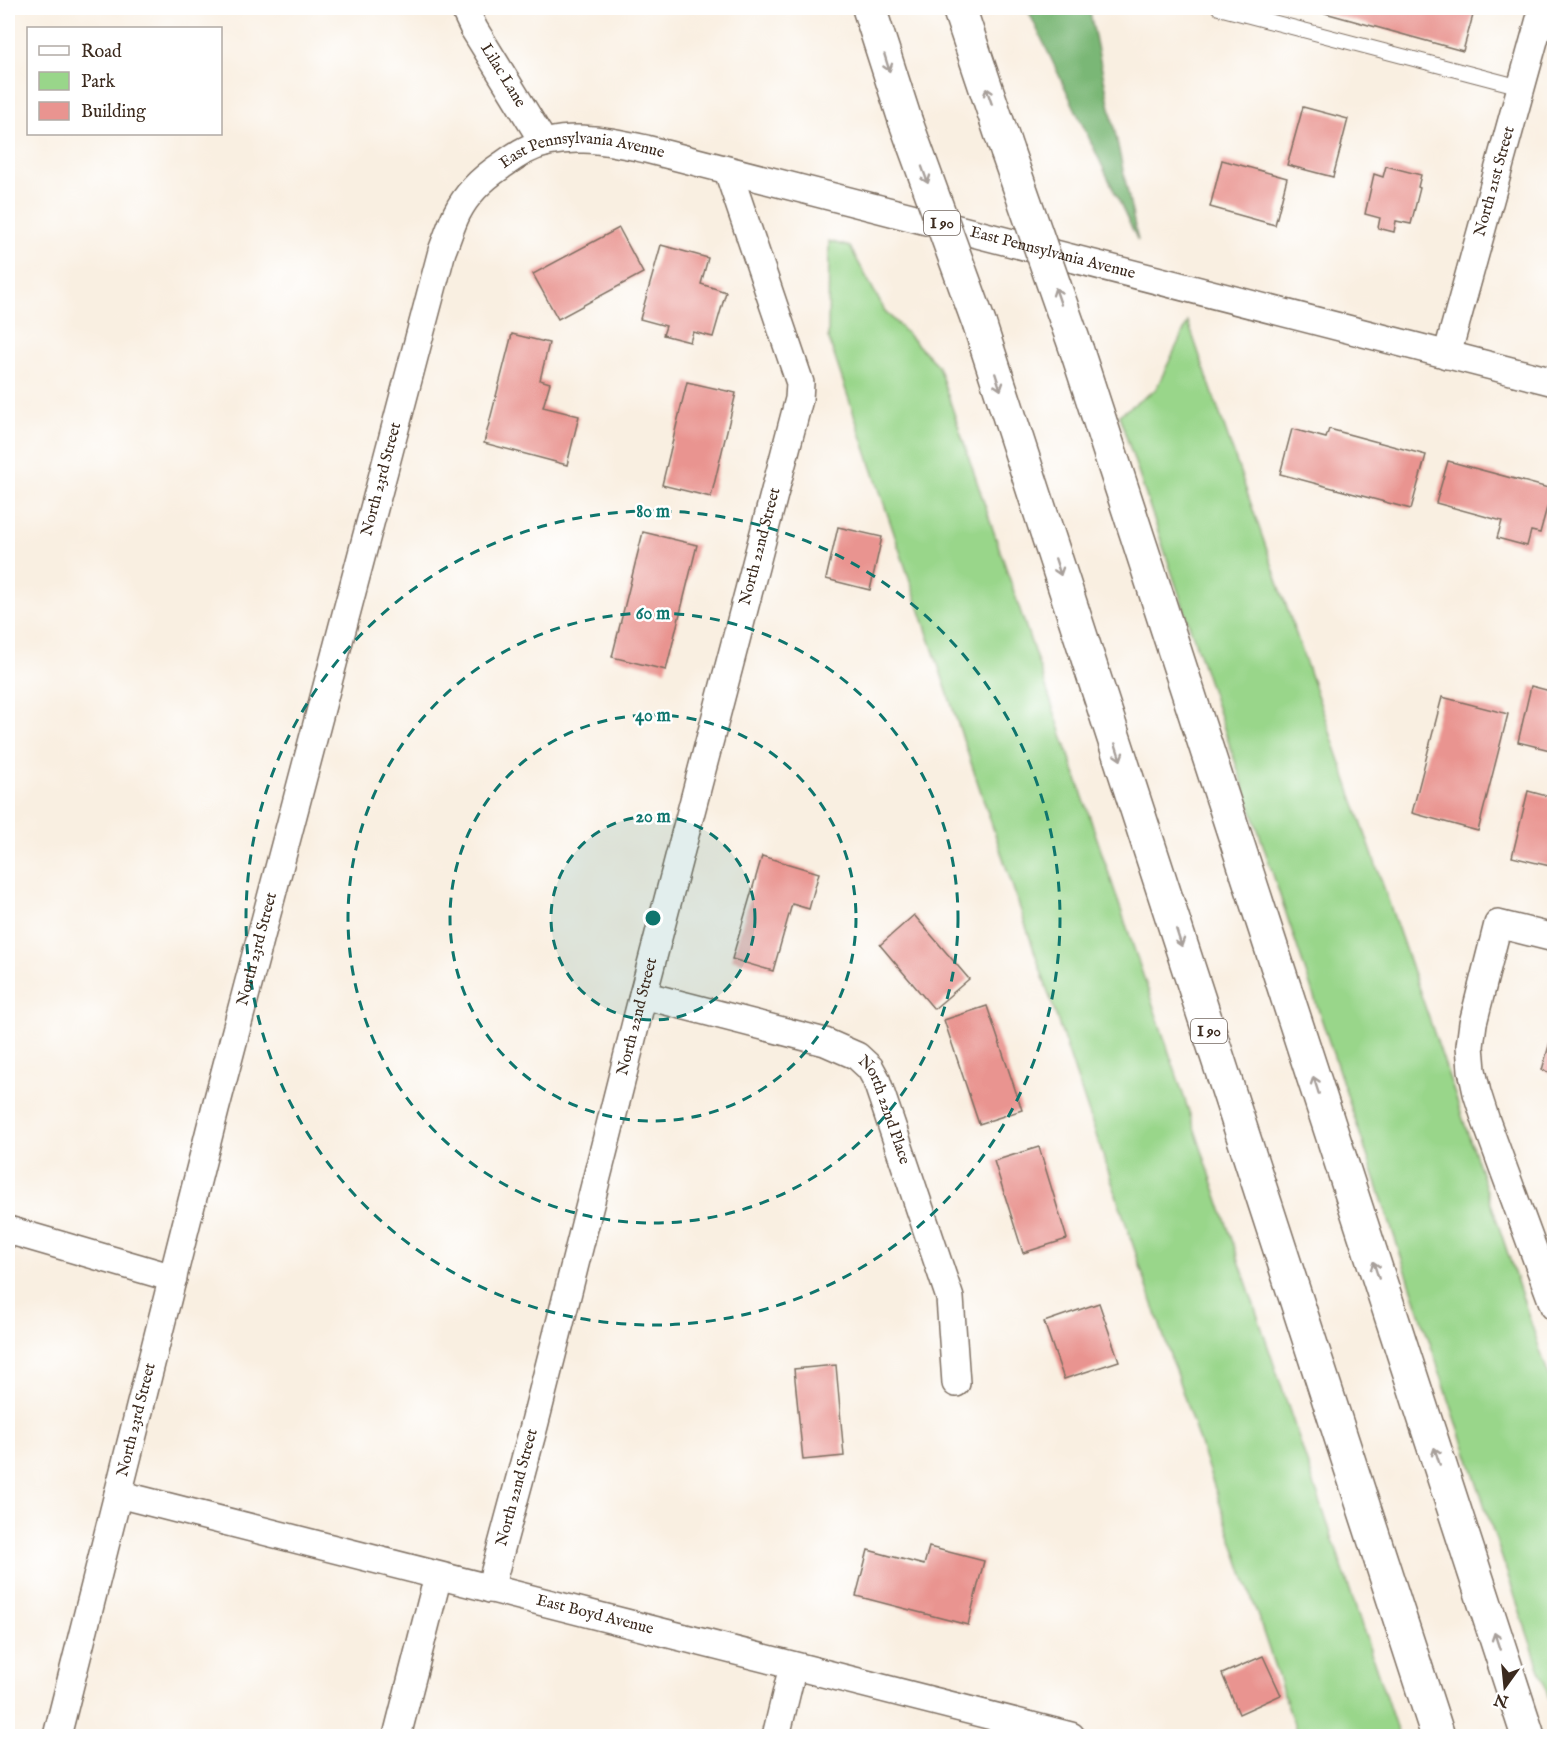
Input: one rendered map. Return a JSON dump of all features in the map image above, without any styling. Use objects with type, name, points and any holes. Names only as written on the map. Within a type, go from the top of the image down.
[{"type":"highway","name":"I 90","points":[[869,8],[905,120],[980,326],[1438,1737]]},
{"type":"highway","points":[[959,8],[1077,351],[1528,1737]]},
{"type":"street","name":"Lilac Lane","points":[[464,8],[474,29],[544,143]]},
{"type":"street","name":"North 21st Street","points":[[1447,355],[1543,8]]},
{"type":"street","name":"East Pennsylvania Avenue","points":[[487,175],[525,151],[544,143],[563,140],[607,140],[646,148],[728,171],[1554,382]]},
{"type":"street","name":"North 22nd Street","points":[[490,1589],[799,399],[800,382],[728,171]]},
{"type":"street","name":"North 23rd Street","points":[[57,1737],[215,1110],[385,474],[442,251],[466,197],[487,175]]},
{"type":"street","points":[[1554,938],[1498,924],[1473,1023],[1470,1046],[1472,1070],[1486,1121],[1554,1306]]},
{"type":"street","name":"North 22nd Place","points":[[643,995],[825,1042],[857,1056],[870,1068],[876,1079],[950,1298],[956,1383]]},
{"type":"street","points":[[8,1230],[173,1278]]},
{"type":"street","name":"East Boyd Avenue","points":[[118,1494],[1071,1737]]},
{"type":"street","points":[[397,1737],[438,1576]]},
{"type":"street","points":[[776,1737],[792,1666]]},
{"type":"lane","points":[[1219,8],[1521,87]]},
{"type":"green space","points":[[1027,8],[1089,8],[1138,241]]},
{"type":"green space","points":[[829,241],[850,247],[885,311],[938,366],[1399,1736],[1298,1736],[828,337]]},
{"type":"green space","points":[[1188,322],[1440,1050],[1554,1392],[1554,1713],[1119,415],[1156,389]]},
{"type":"building","points":[[1307,8],[1475,8],[1463,51]]},
{"type":"building","points":[[1303,107],[1348,119],[1333,177],[1287,165]]},
{"type":"building","points":[[1222,160],[1287,178],[1275,225],[1210,207]]},
{"type":"building","points":[[1386,166],[1421,175],[1411,224],[1396,221],[1394,232],[1378,228],[1380,218],[1365,214],[1374,174],[1383,177]]},
{"type":"building","points":[[619,228],[643,273],[558,319],[533,274]]},
{"type":"building","points":[[661,245],[708,258],[701,284],[726,292],[713,337],[693,332],[690,342],[663,335],[666,326],[640,319]]},
{"type":"building","points":[[512,334],[549,343],[540,380],[550,383],[543,407],[579,416],[567,465],[484,443]]},
{"type":"building","points":[[687,382],[736,393],[711,497],[662,485]]},
{"type":"building","points":[[1292,429],[1326,438],[1329,429],[1426,455],[1411,509],[1280,474]]},
{"type":"building","points":[[1448,461],[1552,489],[1540,533],[1531,531],[1527,546],[1497,538],[1502,521],[1436,503]]},
{"type":"building","points":[[838,527],[882,537],[870,590],[826,579]]},
{"type":"building","points":[[643,532],[697,545],[666,670],[612,657]]},
{"type":"building","points":[[1531,686],[1554,692],[1554,751],[1518,742]]},
{"type":"building","points":[[1442,697],[1508,714],[1478,831],[1412,813]]},
{"type":"building","points":[[1528,791],[1554,798],[1554,867],[1512,857]]},
{"type":"building","points":[[762,856],[819,873],[809,909],[792,904],[773,971],[732,959]]},
{"type":"building","points":[[914,915],[969,979],[934,1009],[880,945]]},
{"type":"building","points":[[987,1006],[1022,1110],[979,1124],[944,1020]]},
{"type":"building","points":[[1554,1028],[1554,1074],[1542,1070]]},
{"type":"building","points":[[1039,1147],[1067,1239],[1023,1253],[994,1161]]},
{"type":"building","points":[[1099,1303],[1119,1361],[1064,1379],[1044,1322]]},
{"type":"building","points":[[836,1365],[844,1456],[803,1460],[794,1369]]},
{"type":"building","points":[[929,1547],[984,1561],[968,1625],[856,1596],[868,1550],[924,1565]]},
{"type":"building","points":[[1263,1656],[1281,1695],[1239,1714],[1222,1674]]}]
